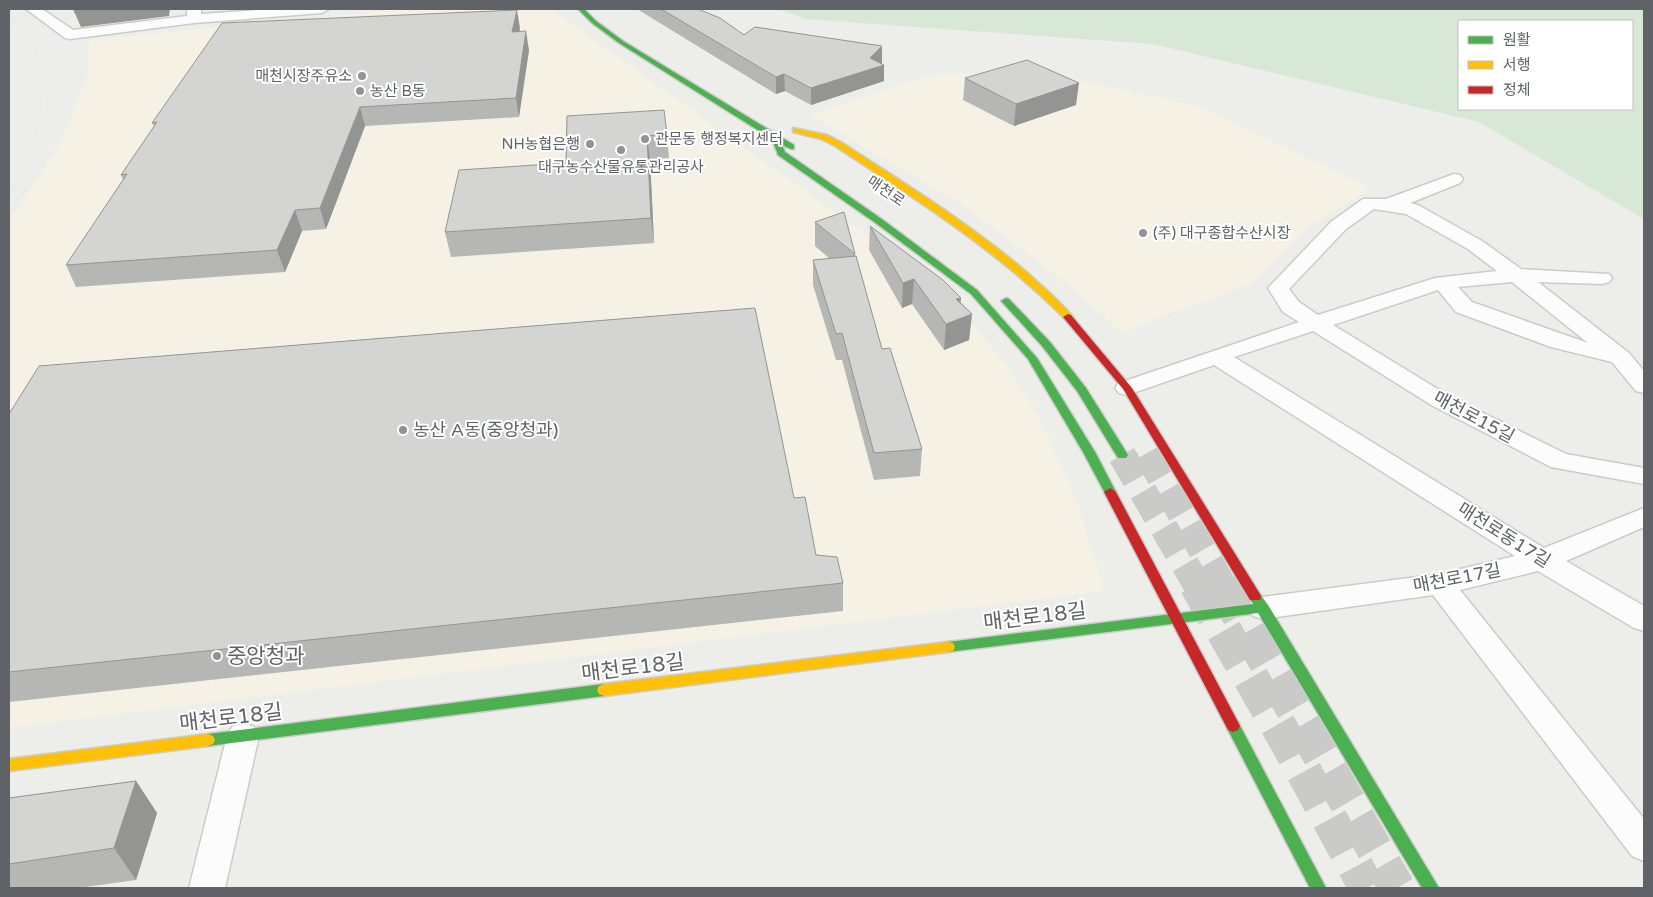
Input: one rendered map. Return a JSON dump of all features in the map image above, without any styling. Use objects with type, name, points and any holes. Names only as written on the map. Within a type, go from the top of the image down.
[{"type":"main road","points":[[566,9],[594,22]]},
{"type":"main road","points":[[582,9],[594,22],[621,42],[775,136],[833,174]]},
{"type":"main road","name":"매천로","points":[[926,216],[792,128],[824,137],[838,144],[1003,256],[1043,291],[1090,340],[1127,388]]},
{"type":"main road","points":[[775,136],[781,154],[880,222],[974,292],[1032,358],[1089,452],[1178,618],[1248,758],[1318,888]]},
{"type":"main road","points":[[1016,284],[1030,296]]},
{"type":"main road","points":[[1000,294],[1046,344],[1082,390],[1122,455]]},
{"type":"main road","points":[[1077,347],[1089,361]]},
{"type":"main road","points":[[1127,388],[1431,888]]},
{"type":"main road","name":"매천로18길","points":[[9,765],[1262,608]]},
{"type":"street","points":[[33,9],[70,35],[194,14],[322,9]]},
{"type":"street","name":"매천로15길","points":[[1454,179],[1388,205],[1370,203],[1339,225],[1278,288],[1291,307],[1441,401],[1560,461],[1644,476]]},
{"type":"street","points":[[1388,205],[1411,209],[1475,245],[1621,358],[1644,386]]},
{"type":"street","points":[[1127,388],[1216,356],[1317,324],[1387,298],[1442,282],[1516,275],[1602,278]]},
{"type":"street","points":[[1442,282],[1464,308],[1559,342],[1621,358]]},
{"type":"street","name":"매천로동17길","points":[[1216,356],[1542,560],[1644,620]]},
{"type":"street","name":"매천로17길","points":[[1262,608],[1440,584],[1542,560],[1644,517]]},
{"type":"street","points":[[1440,584],[1644,845]]},
{"type":"street","points":[[207,888],[243,736]]},
{"type":"shaded area","points":[[402,9],[550,9],[942,289],[1005,363],[1039,417],[1077,501],[1104,591],[9,728],[9,221],[60,144],[87,77],[89,40]]},
{"type":"shaded area","points":[[1014,71],[1095,84],[1199,106],[1367,187],[1364,193],[1309,226],[1251,284],[1120,332],[1079,293],[965,206],[810,115],[933,75]]},
{"type":"green space","points":[[778,9],[1644,9],[1644,219],[1479,122],[1153,44],[805,19]]},
{"type":"building","points":[[661,9],[698,9],[720,18],[744,35],[755,27],[882,46],[870,58],[884,65],[811,88],[784,74],[776,77]]},
{"type":"building","points":[[517,10],[512,32],[526,31],[516,98],[360,107],[320,208],[295,210],[277,250],[66,265],[127,174],[121,175],[157,122],[152,123],[222,23]]},
{"type":"building","points":[[1027,60],[1079,83],[1016,104],[965,78]]},
{"type":"building","points":[[664,110],[667,134],[647,136],[651,218],[445,232],[459,170],[566,163],[567,116]]},
{"type":"building","points":[[844,212],[855,254],[815,222]]},
{"type":"building","points":[[870,226],[943,280],[961,298],[956,299],[972,314],[946,324],[914,279],[903,283]]},
{"type":"building","points":[[856,256],[882,349],[890,348],[922,449],[874,453],[842,333],[836,334],[813,260]]},
{"type":"building","points":[[755,308],[794,498],[805,497],[816,555],[837,557],[843,583],[9,672],[9,414],[39,366]]},
{"type":"building","points":[[136,781],[114,848],[9,864],[9,798]]},
{"type":"tunnel","points":[[1147,453],[1222,585]]},
{"type":"tunnel","points":[[1122,455],[1197,585]]},
{"type":"tunnel","points":[[1197,584],[1290,746],[1367,888]]},
{"type":"tunnel","points":[[1222,584],[1397,888]]},
{"type":"railway","points":[[9,13],[33,45],[45,77],[47,111],[41,150]]},
{"type":"railway","points":[[9,24],[28,55],[38,84],[38,115],[30,150]]},
{"type":"railway","points":[[9,197],[31,149]]},
{"type":"railway","points":[[9,215],[31,178],[41,149]]},
{"type":"traffic: fast","points":[[581,9],[594,22],[621,42],[791,147]]},
{"type":"traffic: fast","points":[[775,136],[781,153],[880,222],[974,292],[1032,358],[1089,452],[1110,492]]},
{"type":"traffic: fast","points":[[1006,301],[1046,344],[1082,390],[1122,455]]},
{"type":"traffic: fast","points":[[1255,597],[1431,888]]},
{"type":"traffic: fast","points":[[948,647],[1263,608]]},
{"type":"traffic: fast","points":[[208,740],[604,690]]},
{"type":"traffic: fast","points":[[1233,726],[1318,888]]},
{"type":"traffic: slow","points":[[796,130],[824,137],[838,144],[929,203],[1015,267],[1068,317]]},
{"type":"traffic: slow","points":[[604,690],[948,647]]},
{"type":"traffic: slow","points":[[9,765],[208,740]]},
{"type":"traffic: jam","points":[[1068,317],[1127,388],[1255,597]]},
{"type":"traffic: jam","points":[[1110,492],[1233,726]]},
{"type":"place","name":"매천시장주유소","points":[[362,76]]},
{"type":"place","name":"농산 B동","points":[[360,91]]},
{"type":"place","name":"관문동 행정복지센터","points":[[645,139]]},
{"type":"place","name":"NH농협은행","points":[[590,144]]},
{"type":"place","name":"대구농수산물유통관리공사","points":[[621,150]]},
{"type":"place","name":"(주) 대구종합수산시장","points":[[1143,233]]},
{"type":"place","name":"농산 A동(중앙청과)","points":[[403,430]]},
{"type":"place","name":"중앙청과","points":[[217,656]]}]
